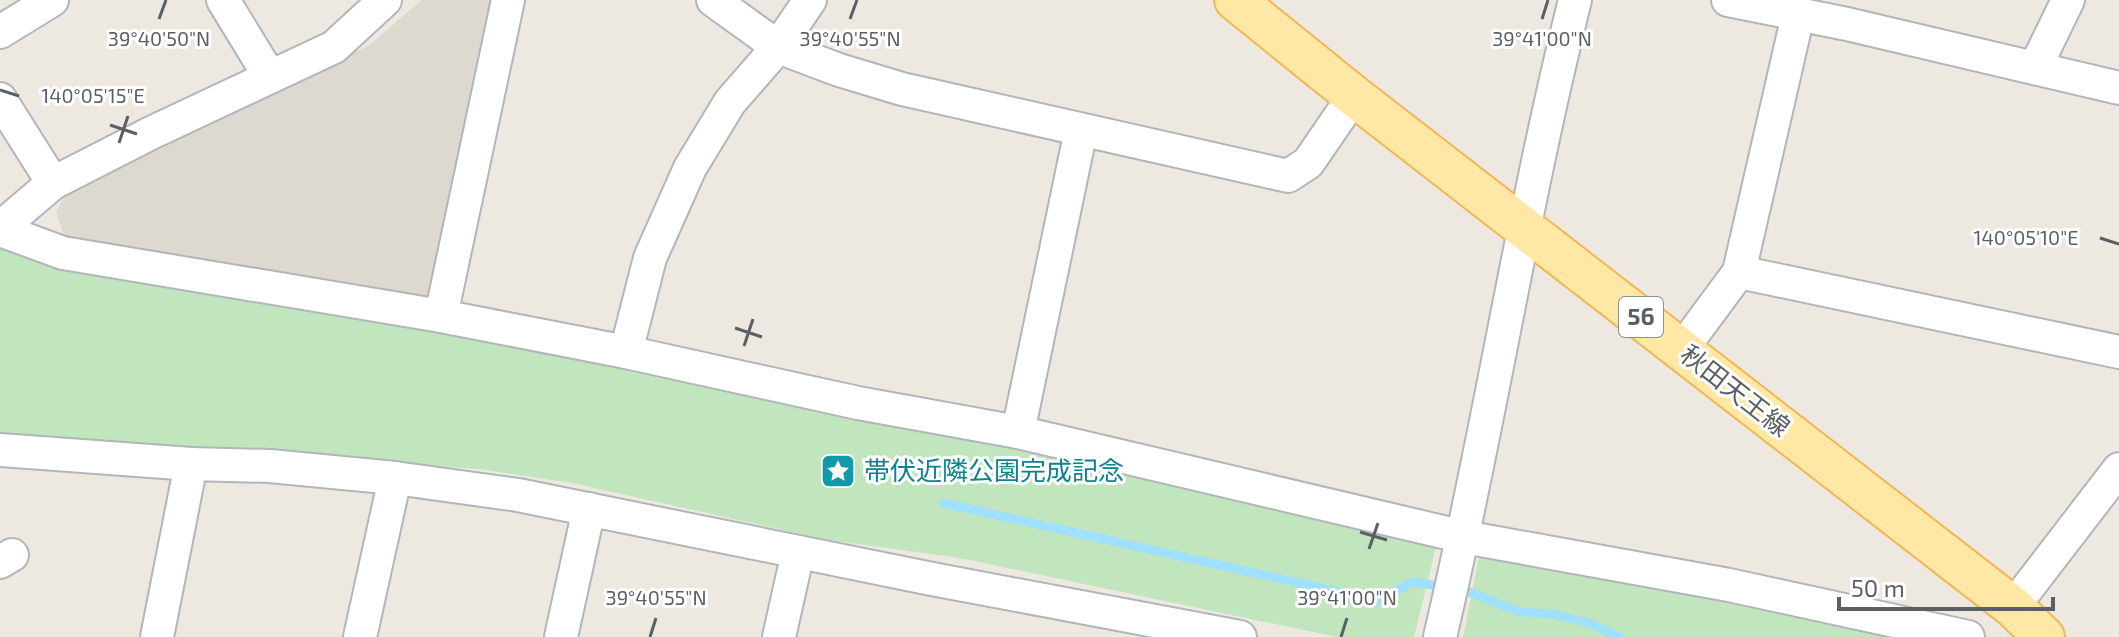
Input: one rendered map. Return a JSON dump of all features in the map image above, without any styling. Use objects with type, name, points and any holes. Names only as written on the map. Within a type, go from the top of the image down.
[{"type":"main road","name":"秋田天王線","points":[[1235,0],[1354,96],[2013,607],[2044,637]]},
{"type":"street","points":[[0,32],[52,0]]},
{"type":"street","points":[[223,0],[270,77]]},
{"type":"street","points":[[385,0],[334,47],[53,183],[0,229],[63,253],[441,316],[626,352],[858,403],[1018,432],[1461,548],[1729,585],[1968,637]]},
{"type":"street","points":[[441,316],[508,0]]},
{"type":"street","points":[[713,0],[778,47],[902,89],[1288,176],[1308,163],[1354,96]]},
{"type":"street","points":[[626,352],[650,258],[690,168],[730,102],[778,47],[810,0]]},
{"type":"street","points":[[1440,637],[1461,548],[1524,225],[1575,0]]},
{"type":"street","points":[[2035,68],[2068,0]]},
{"type":"street","points":[[1749,2],[1798,15],[1851,12],[2035,68],[2119,88]]},
{"type":"street","points":[[1682,349],[1739,272],[1798,15]]},
{"type":"street","points":[[0,99],[53,183]]},
{"type":"street","points":[[1018,432],[1081,130]]},
{"type":"street","points":[[1739,272],[2119,352]]},
{"type":"street","points":[[0,450],[191,464],[270,466],[395,478],[518,495],[1240,637]]},
{"type":"street","points":[[157,637],[191,464]]},
{"type":"street","points":[[2013,607],[2119,469]]},
{"type":"street","points":[[360,637],[395,478]]},
{"type":"street","points":[[561,637],[589,509]]},
{"type":"street","points":[[779,637],[798,552]]},
{"type":"shaded area","points":[[422,0],[493,0],[431,307],[66,242],[56,212],[71,183],[368,46]]},
{"type":"green space","points":[[8,243],[409,326],[684,376],[1045,453],[1437,543],[1414,637],[1337,637],[960,558],[828,540],[572,483],[478,469],[0,436],[0,247]]},
{"type":"green space","points":[[1481,547],[1895,637],[1463,637]]},
{"type":"waterway","points":[[943,503],[1379,601],[1412,582],[1462,589],[1520,612],[1553,614],[1589,623],[1619,637]]},
{"type":"place","name":"帯伏近隣公園完成記念","points":[[838,471]]}]
